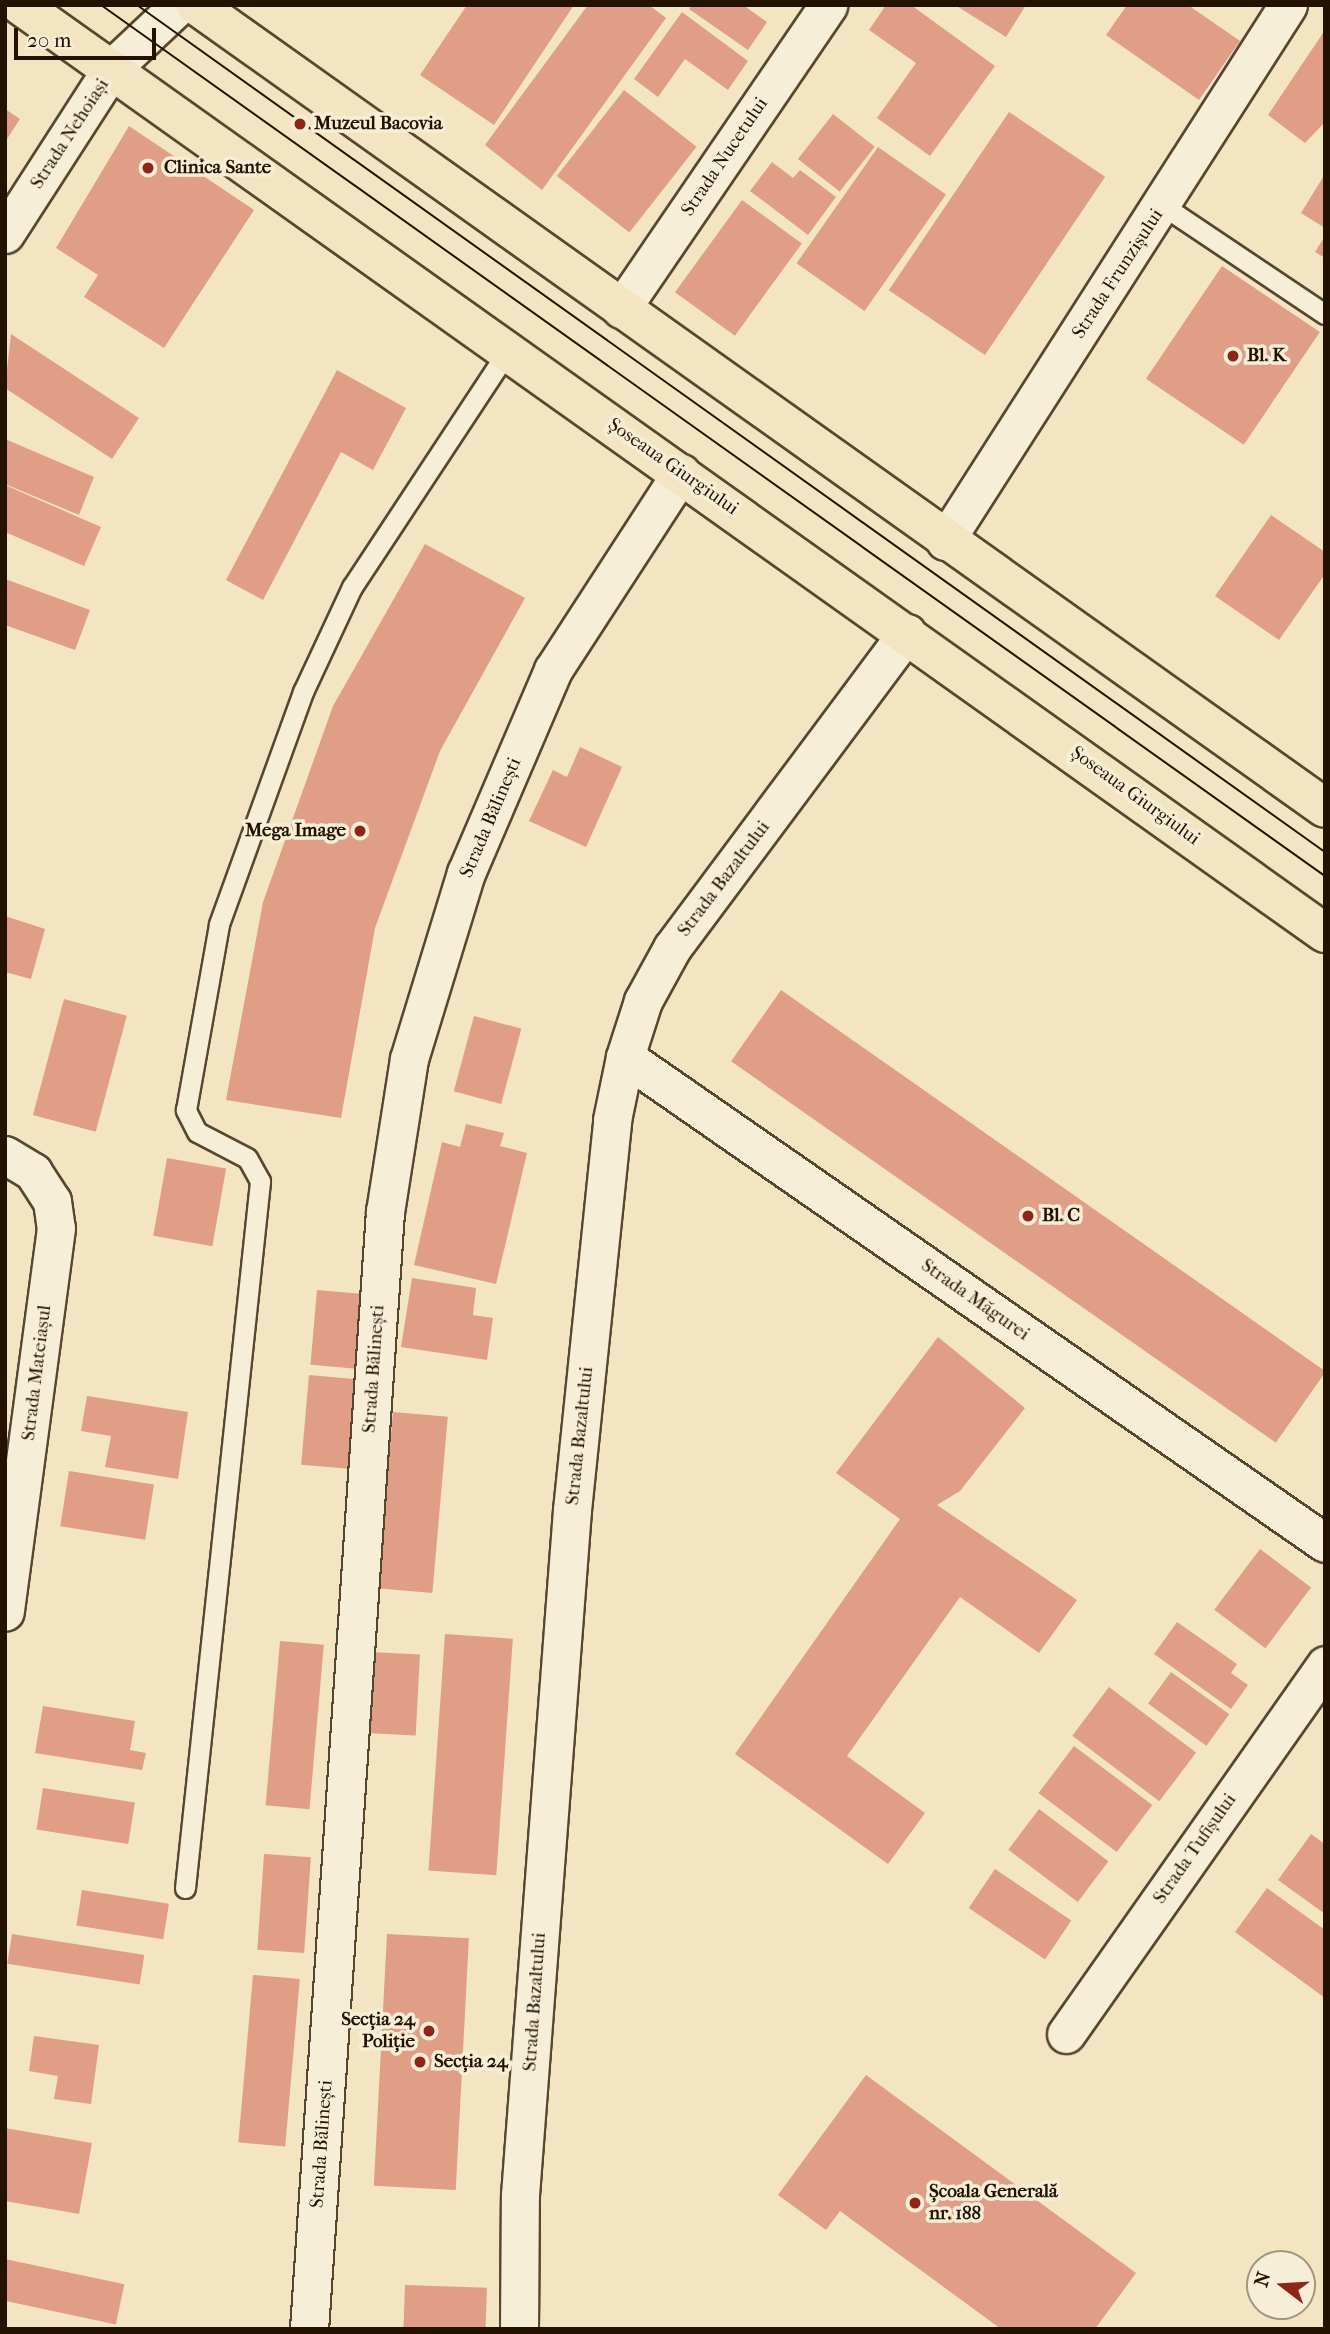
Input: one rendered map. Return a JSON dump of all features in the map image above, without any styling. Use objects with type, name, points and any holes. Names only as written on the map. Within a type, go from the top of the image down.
[{"type":"main road","name":"Șoseaua Giurgiului","points":[[20,5],[907,633],[1325,933]]},
{"type":"main road","points":[[196,5],[945,541],[1325,808]]},
{"type":"street","name":"Strada Nehoiași","points":[[5,234],[112,68],[179,5]]},
{"type":"street","name":"Strada Nucetului","points":[[621,309],[828,5]]},
{"type":"street","name":"Strada Frunzișului","points":[[945,541],[1288,5]]},
{"type":"street","name":"Strada Bălinești","points":[[309,2329],[385,1212],[410,1059],[466,873],[553,670],[681,473]]},
{"type":"street","name":"Strada Bazaltului","points":[[519,2329],[520,2195],[572,1510],[612,1120],[625,1057],[643,1001],[672,948],[907,633]]},
{"type":"street","name":"Strada Măgurei","points":[[625,1057],[1325,1543]]},
{"type":"street","name":"Strada Mateiașul","points":[[5,1155],[33,1172],[52,1201],[56,1228],[5,1612]]},
{"type":"street","name":"Strada Tufișului","points":[[1066,2034],[1325,1665]]},
{"type":"lane","points":[[1162,205],[1325,314]]},
{"type":"lane","points":[[185,1888],[260,1181],[247,1158],[197,1132],[186,1110],[219,924],[303,692],[352,587],[508,350]]},
{"type":"building","points":[[467,5],[574,5],[494,125],[420,75]]},
{"type":"building","points":[[588,5],[649,5],[666,18],[542,190],[485,145]]},
{"type":"building","points":[[692,5],[743,5],[767,22],[748,50],[689,9]]},
{"type":"building","points":[[886,5],[911,5],[995,66],[930,156],[877,118],[916,63],[869,30]]},
{"type":"building","points":[[955,5],[1026,5],[1006,37]]},
{"type":"building","points":[[1127,5],[1188,5],[1240,41],[1199,100],[1106,35]]},
{"type":"building","points":[[682,12],[748,61],[728,90],[685,59],[658,97],[634,79]]},
{"type":"building","points":[[1325,30],[1325,122],[1305,143],[1268,115]]},
{"type":"building","points":[[624,90],[696,147],[629,233],[557,176]]},
{"type":"building","points":[[5,109],[20,119],[5,142]]},
{"type":"building","points":[[1009,112],[1105,177],[985,355],[889,290]]},
{"type":"building","points":[[833,114],[875,147],[840,192],[798,159]]},
{"type":"building","name":"Clinica Sante","points":[[129,126],[254,210],[164,348],[84,297],[98,275],[56,248]]},
{"type":"building","points":[[878,147],[946,195],[865,311],[797,263]]},
{"type":"building","points":[[772,162],[793,178],[800,170],[836,197],[808,235],[750,191]]},
{"type":"building","points":[[1325,174],[1325,228],[1301,213]]},
{"type":"building","points":[[742,200],[802,243],[735,336],[675,292]]},
{"type":"building","points":[[1325,236],[1325,258],[1315,252]]},
{"type":"building","name":"Bl. K","points":[[1222,266],[1320,332],[1244,445],[1146,379]]},
{"type":"building","points":[[11,334],[139,418],[112,459],[5,388]]},
{"type":"building","points":[[337,370],[406,408],[373,470],[341,452],[263,600],[226,580]]},
{"type":"building","points":[[5,439],[94,477],[79,515],[5,484]]},
{"type":"building","points":[[5,485],[101,527],[84,566],[5,532]]},
{"type":"building","points":[[1271,515],[1325,552],[1325,574],[1279,640],[1215,596]]},
{"type":"building","points":[[425,544],[525,598],[440,751],[375,928],[341,1118],[226,1100],[263,902],[333,706]]},
{"type":"building","points":[[5,579],[90,610],[75,650],[5,625]]},
{"type":"building","points":[[580,747],[622,767],[586,847],[529,821],[553,770],[567,777]]},
{"type":"building","points":[[5,916],[45,929],[31,979],[5,972]]},
{"type":"building","name":"Bl. C","points":[[781,990],[1325,1371],[1276,1443],[731,1061]]},
{"type":"building","points":[[64,999],[127,1016],[96,1132],[33,1115]]},
{"type":"building","points":[[474,1016],[521,1029],[501,1104],[454,1091]]},
{"type":"building","points":[[466,1124],[504,1133],[500,1146],[527,1153],[496,1284],[414,1265],[442,1142],[460,1147]]},
{"type":"building","points":[[167,1158],[226,1168],[212,1246],[153,1236]]},
{"type":"building","points":[[412,1278],[476,1288],[473,1315],[493,1318],[487,1360],[401,1347]]},
{"type":"building","points":[[317,1290],[366,1294],[359,1369],[310,1365]]},
{"type":"building","points":[[938,1337],[1025,1408],[960,1491],[937,1505],[1077,1600],[1039,1653],[960,1597],[847,1756],[925,1813],[888,1864],[735,1754],[900,1519],[836,1473]]},
{"type":"building","points":[[309,1375],[357,1379],[349,1469],[301,1465]]},
{"type":"building","points":[[87,1396],[188,1412],[178,1479],[105,1467],[111,1436],[81,1431]]},
{"type":"building","points":[[393,1412],[448,1417],[432,1593],[378,1588]]},
{"type":"building","points":[[69,1471],[154,1484],[145,1540],[60,1526]]},
{"type":"building","points":[[1260,1549],[1311,1588],[1265,1648],[1214,1610]]},
{"type":"building","points":[[1177,1622],[1237,1664],[1231,1673],[1248,1685],[1231,1709],[1154,1654]]},
{"type":"building","points":[[445,1634],[513,1639],[496,1875],[428,1870]]},
{"type":"building","points":[[280,1641],[324,1645],[309,1809],[266,1805]]},
{"type":"building","points":[[370,1652],[420,1655],[416,1736],[366,1733]]},
{"type":"building","points":[[1171,1672],[1229,1714],[1206,1746],[1148,1704]]},
{"type":"building","points":[[1109,1687],[1196,1753],[1159,1801],[1072,1736]]},
{"type":"building","points":[[43,1706],[135,1721],[130,1750],[146,1753],[142,1770],[35,1753]]},
{"type":"building","points":[[1074,1746],[1152,1805],[1117,1852],[1038,1793]]},
{"type":"building","points":[[43,1788],[135,1803],[128,1844],[36,1829]]},
{"type":"building","points":[[1039,1809],[1108,1861],[1078,1902],[1008,1850]]},
{"type":"building","points":[[1311,1834],[1325,1844],[1325,1914],[1278,1880]]},
{"type":"building","points":[[264,1854],[311,1857],[304,1953],[257,1950]]},
{"type":"building","points":[[995,1869],[1071,1920],[1045,1959],[969,1908]]},
{"type":"building","points":[[1267,1888],[1325,1930],[1325,1998],[1235,1932]]},
{"type":"building","points":[[82,1890],[169,1904],[163,1939],[76,1926]]},
{"type":"building","points":[[12,1934],[144,1955],[140,1985],[7,1964]]},
{"type":"building","name":"Secția 24","points":[[387,1934],[469,1938],[456,2190],[374,2186]]},
{"type":"building","points":[[253,1975],[300,1979],[285,2146],[238,2142]]},
{"type":"building","points":[[34,2036],[99,2045],[91,2104],[54,2099],[58,2076],[29,2071]]},
{"type":"building","name":"Școala Generală nr. 188","points":[[866,2075],[1136,2273],[1095,2329],[1001,2329],[840,2211],[826,2230],[778,2195]]},
{"type":"building","points":[[5,2128],[92,2143],[79,2214],[5,2201]]},
{"type":"building","points":[[5,2259],[124,2284],[116,2324],[5,2301]]},
{"type":"building","points":[[405,2285],[487,2288],[486,2329],[403,2329]]},
{"type":"tram line","points":[[101,5],[1325,876]]},
{"type":"tram line","points":[[137,5],[1325,852]]},
{"type":"place","name":"Muzeul Bacovia","points":[[300,124]]},
{"type":"place","name":"Clinica Sante","points":[[148,168]]},
{"type":"place","name":"Bl. K","points":[[1233,356]]},
{"type":"place","name":"Mega Image","points":[[360,831]]},
{"type":"place","name":"Bl. C","points":[[1028,1216]]},
{"type":"place","name":"Secția 24 Poliție","points":[[429,2031]]},
{"type":"place","name":"Secția 24","points":[[420,2062]]},
{"type":"place","name":"Școala Generală nr. 188","points":[[915,2203]]}]
